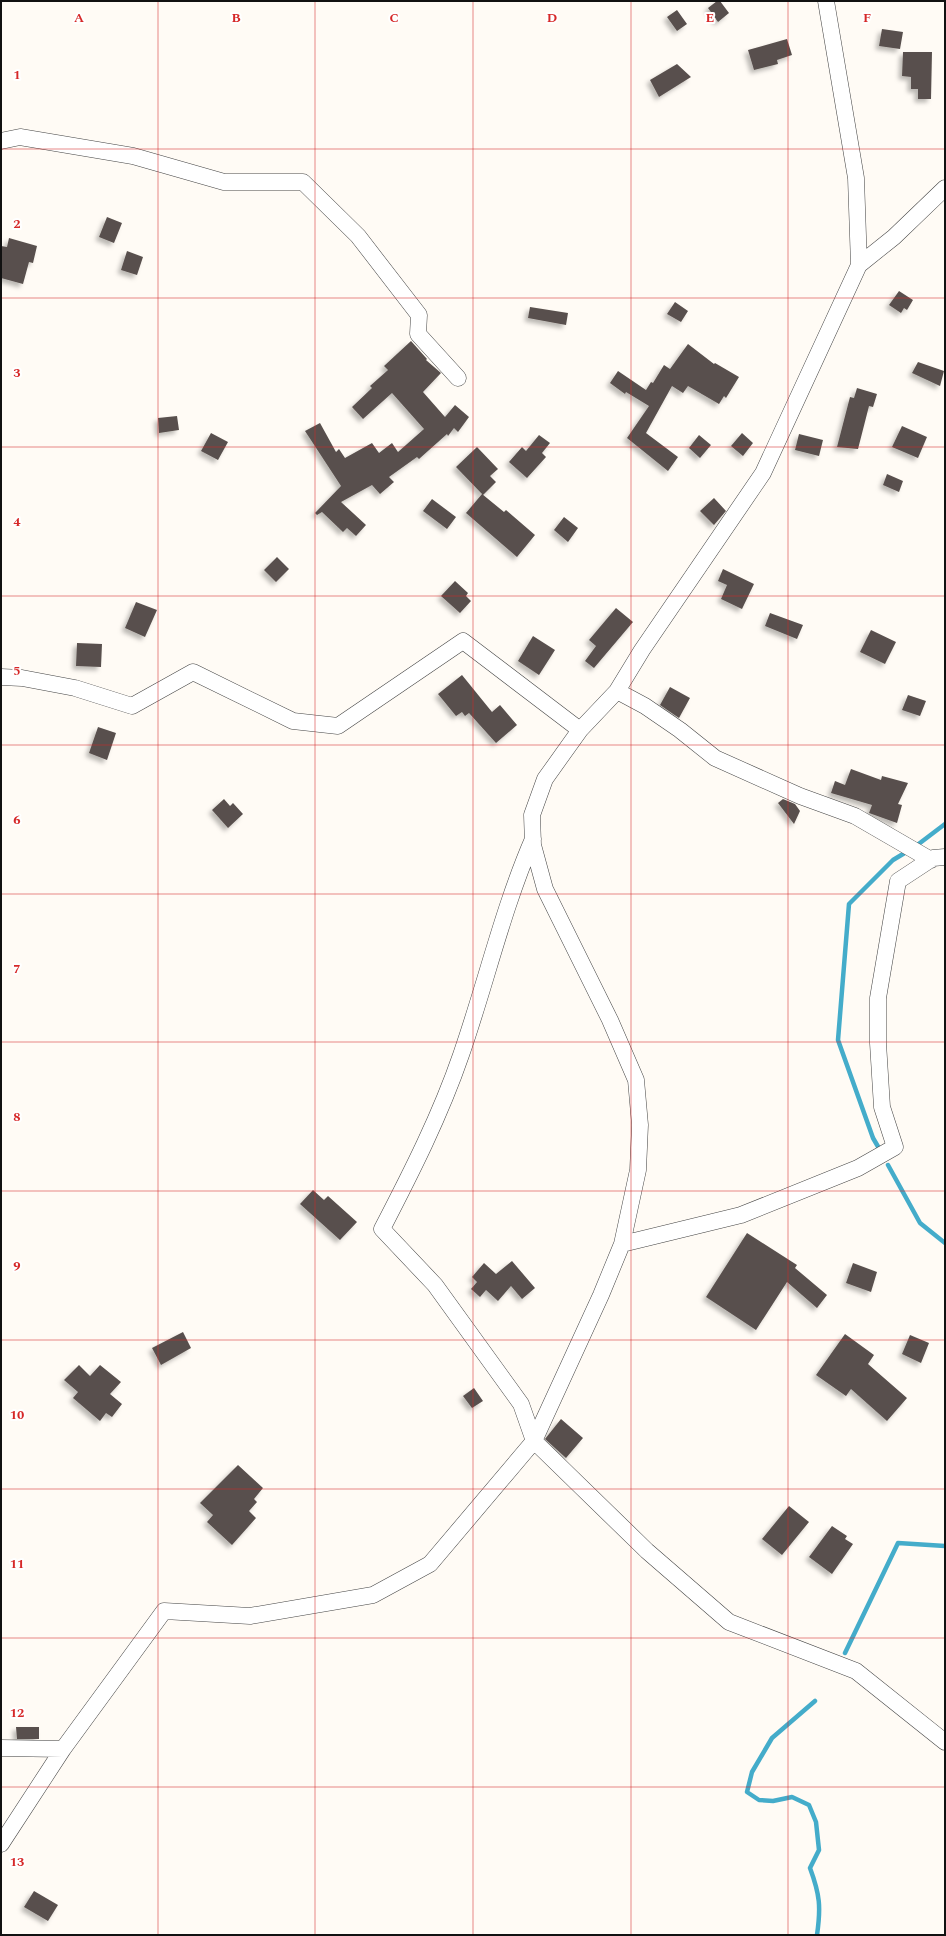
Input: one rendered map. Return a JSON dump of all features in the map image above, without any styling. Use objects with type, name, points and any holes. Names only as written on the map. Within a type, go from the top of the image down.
[{"type":"street","points":[[826,1],[856,178],[859,265]]},
{"type":"street","points":[[1,141],[20,137],[133,156],[224,182],[303,182],[358,236],[419,315],[418,334],[458,378]]},
{"type":"street","points":[[1,1844],[63,1749],[164,1611],[250,1616],[373,1595],[430,1564],[534,1440],[601,1295],[622,1244],[638,1170],[640,1125],[636,1080],[610,1020],[545,889],[533,845],[532,815],[545,779],[580,730],[617,691],[642,650],[763,473],[859,265],[894,237],[945,188]]},
{"type":"street","points":[[1,677],[22,678],[75,688],[132,706],[193,672],[293,721],[338,726],[463,641],[580,730]]},
{"type":"street","points":[[617,691],[680,730],[715,758],[800,796],[855,816],[938,858]]},
{"type":"street","points":[[533,839],[519,872],[461,1056],[423,1150],[382,1229],[435,1285],[520,1404],[534,1440],[647,1551],[729,1622],[856,1671],[945,1742]]},
{"type":"street","points":[[622,1244],[741,1215],[858,1168],[895,1147],[882,1107],[878,1044],[878,998],[898,880],[938,858]]},
{"type":"street","points":[[1,1748],[63,1749]]},
{"type":"building","points":[[717,1],[720,1],[729,13],[718,22],[708,8]]},
{"type":"building","points":[[677,10],[687,24],[677,31],[667,17]]},
{"type":"building","points":[[882,29],[903,32],[900,49],[879,46]]},
{"type":"building","points":[[787,39],[792,55],[777,60],[778,64],[754,70],[748,50]]},
{"type":"building","points":[[903,52],[932,52],[931,99],[918,99],[918,89],[911,89],[911,77],[902,76]]},
{"type":"building","points":[[677,64],[691,77],[659,97],[650,80]]},
{"type":"building","points":[[107,217],[122,223],[114,243],[99,237]]},
{"type":"building","points":[[9,238],[37,246],[33,263],[29,262],[23,284],[1,278],[1,246],[7,247]]},
{"type":"building","points":[[127,251],[143,257],[137,275],[121,270]]},
{"type":"building","points":[[899,291],[913,300],[907,310],[904,308],[901,313],[889,305]]},
{"type":"building","points":[[675,302],[688,311],[681,322],[667,314]]},
{"type":"building","points":[[530,307],[568,313],[566,325],[528,318]]},
{"type":"building","points":[[411,341],[427,359],[426,360],[441,373],[423,392],[445,417],[455,405],[469,417],[458,432],[454,428],[448,436],[447,434],[419,459],[417,457],[389,477],[394,482],[380,494],[372,485],[341,502],[366,525],[356,536],[347,528],[343,532],[322,512],[317,515],[315,513],[341,486],[305,431],[320,423],[336,452],[339,449],[345,458],[372,443],[379,453],[392,443],[398,452],[424,429],[392,393],[363,419],[352,407],[372,388],[370,386],[388,370],[384,366]]},
{"type":"building","points":[[688,344],[714,364],[715,363],[739,377],[726,398],[724,396],[719,404],[688,386],[683,393],[672,386],[646,433],[678,457],[668,471],[627,438],[649,406],[626,392],[625,394],[610,383],[618,371],[646,390],[651,382],[653,383],[664,365],[670,369]]},
{"type":"building","points":[[918,362],[944,371],[940,386],[912,373]]},
{"type":"building","points":[[857,388],[877,394],[873,407],[869,406],[858,449],[837,447],[850,397],[854,398]]},
{"type":"building","points":[[177,416],[179,430],[159,433],[158,418]]},
{"type":"building","points":[[902,426],[927,437],[918,458],[892,447]]},
{"type":"building","points":[[211,433],[228,442],[218,460],[201,451]]},
{"type":"building","points":[[742,433],[753,443],[743,456],[731,446]]},
{"type":"building","points":[[799,434],[823,440],[819,456],[795,450]]},
{"type":"building","points":[[539,435],[550,443],[542,453],[546,457],[527,478],[509,462],[522,447],[526,451]]},
{"type":"building","points":[[699,435],[711,445],[700,458],[689,448]]},
{"type":"building","points":[[477,447],[498,469],[490,476],[496,482],[483,495],[456,467]]},
{"type":"building","points":[[887,474],[903,481],[899,492],[883,485]]},
{"type":"building","points":[[482,494],[504,512],[506,510],[535,535],[517,557],[466,513]]},
{"type":"building","points":[[714,498],[726,511],[714,525],[700,511]]},
{"type":"building","points":[[432,499],[456,517],[447,529],[423,511]]},
{"type":"building","points":[[564,517],[578,528],[568,542],[554,530]]},
{"type":"building","points":[[277,557],[289,569],[276,582],[264,570]]},
{"type":"building","points":[[723,569],[754,584],[742,609],[721,599],[727,585],[718,581]]},
{"type":"building","points":[[455,581],[468,593],[466,596],[471,601],[460,613],[441,596]]},
{"type":"building","points":[[136,602],[157,610],[145,637],[125,628]]},
{"type":"building","points":[[616,608],[633,622],[594,668],[585,661],[596,646],[589,640]]},
{"type":"building","points":[[770,613],[803,625],[797,639],[765,626]]},
{"type":"building","points":[[871,630],[896,642],[885,664],[860,652]]},
{"type":"building","points":[[533,636],[555,650],[539,675],[518,661]]},
{"type":"building","points":[[77,643],[102,644],[101,667],[76,666]]},
{"type":"building","points":[[462,675],[492,712],[500,705],[517,725],[496,743],[469,713],[465,716],[462,712],[456,716],[438,694]]},
{"type":"building","points":[[670,687],[690,698],[679,718],[660,705]]},
{"type":"building","points":[[908,695],[926,701],[920,716],[902,710]]},
{"type":"building","points":[[98,727],[116,733],[107,760],[89,753]]},
{"type":"building","points":[[851,769],[881,780],[882,776],[908,783],[898,804],[902,805],[897,823],[869,813],[872,805],[831,793],[835,781],[845,785]]},
{"type":"building","points":[[224,799],[230,806],[233,803],[243,814],[228,828],[212,810]]},
{"type":"building","points":[[783,799],[795,804],[800,811],[794,824],[778,803]]},
{"type":"building","points":[[313,1190],[324,1200],[328,1196],[357,1222],[340,1240],[300,1204]]},
{"type":"building","points":[[747,1233],[797,1265],[795,1268],[827,1295],[817,1308],[787,1282],[756,1330],[706,1297]]},
{"type":"building","points":[[512,1261],[535,1288],[522,1299],[511,1286],[498,1301],[486,1290],[480,1297],[471,1289],[477,1282],[472,1277],[484,1263],[496,1274]]},
{"type":"building","points":[[853,1263],[877,1272],[871,1292],[846,1283]]},
{"type":"building","points":[[183,1332],[191,1348],[161,1365],[152,1348]]},
{"type":"building","points":[[845,1334],[874,1355],[868,1364],[907,1398],[887,1421],[851,1389],[846,1396],[816,1375]]},
{"type":"building","points":[[910,1335],[929,1343],[921,1363],[902,1354]]},
{"type":"building","points":[[79,1365],[90,1376],[100,1365],[121,1382],[110,1394],[122,1404],[112,1417],[106,1413],[100,1421],[73,1398],[78,1392],[64,1380]]},
{"type":"building","points":[[474,1388],[483,1401],[472,1408],[463,1396]]},
{"type":"building","points":[[561,1419],[583,1438],[566,1458],[545,1439]]},
{"type":"building","points":[[238,1465],[263,1488],[254,1499],[257,1502],[249,1511],[256,1518],[232,1545],[207,1522],[213,1515],[200,1503]]},
{"type":"building","points":[[789,1506],[809,1522],[782,1555],[762,1539]]},
{"type":"building","points":[[832,1526],[847,1536],[845,1539],[853,1544],[832,1574],[809,1557]]},
{"type":"building","points":[[16,1727],[39,1727],[39,1739],[17,1739]]},
{"type":"building","points":[[34,1891],[58,1905],[48,1921],[24,1907]]},
{"type":"waterway","points":[[916,846],[945,824]]},
{"type":"waterway","points":[[880,1150],[873,1138],[838,1040],[849,904],[893,860],[908,851]]},
{"type":"waterway","points":[[888,1165],[920,1223],[945,1243]]},
{"type":"waterway","points":[[845,1653],[898,1543],[945,1546]]},
{"type":"waterway","points":[[815,1701],[772,1738],[752,1772],[747,1792],[759,1800],[773,1801],[792,1797],[809,1805],[816,1822],[819,1850],[810,1868],[819,1901],[817,1935]]}]
